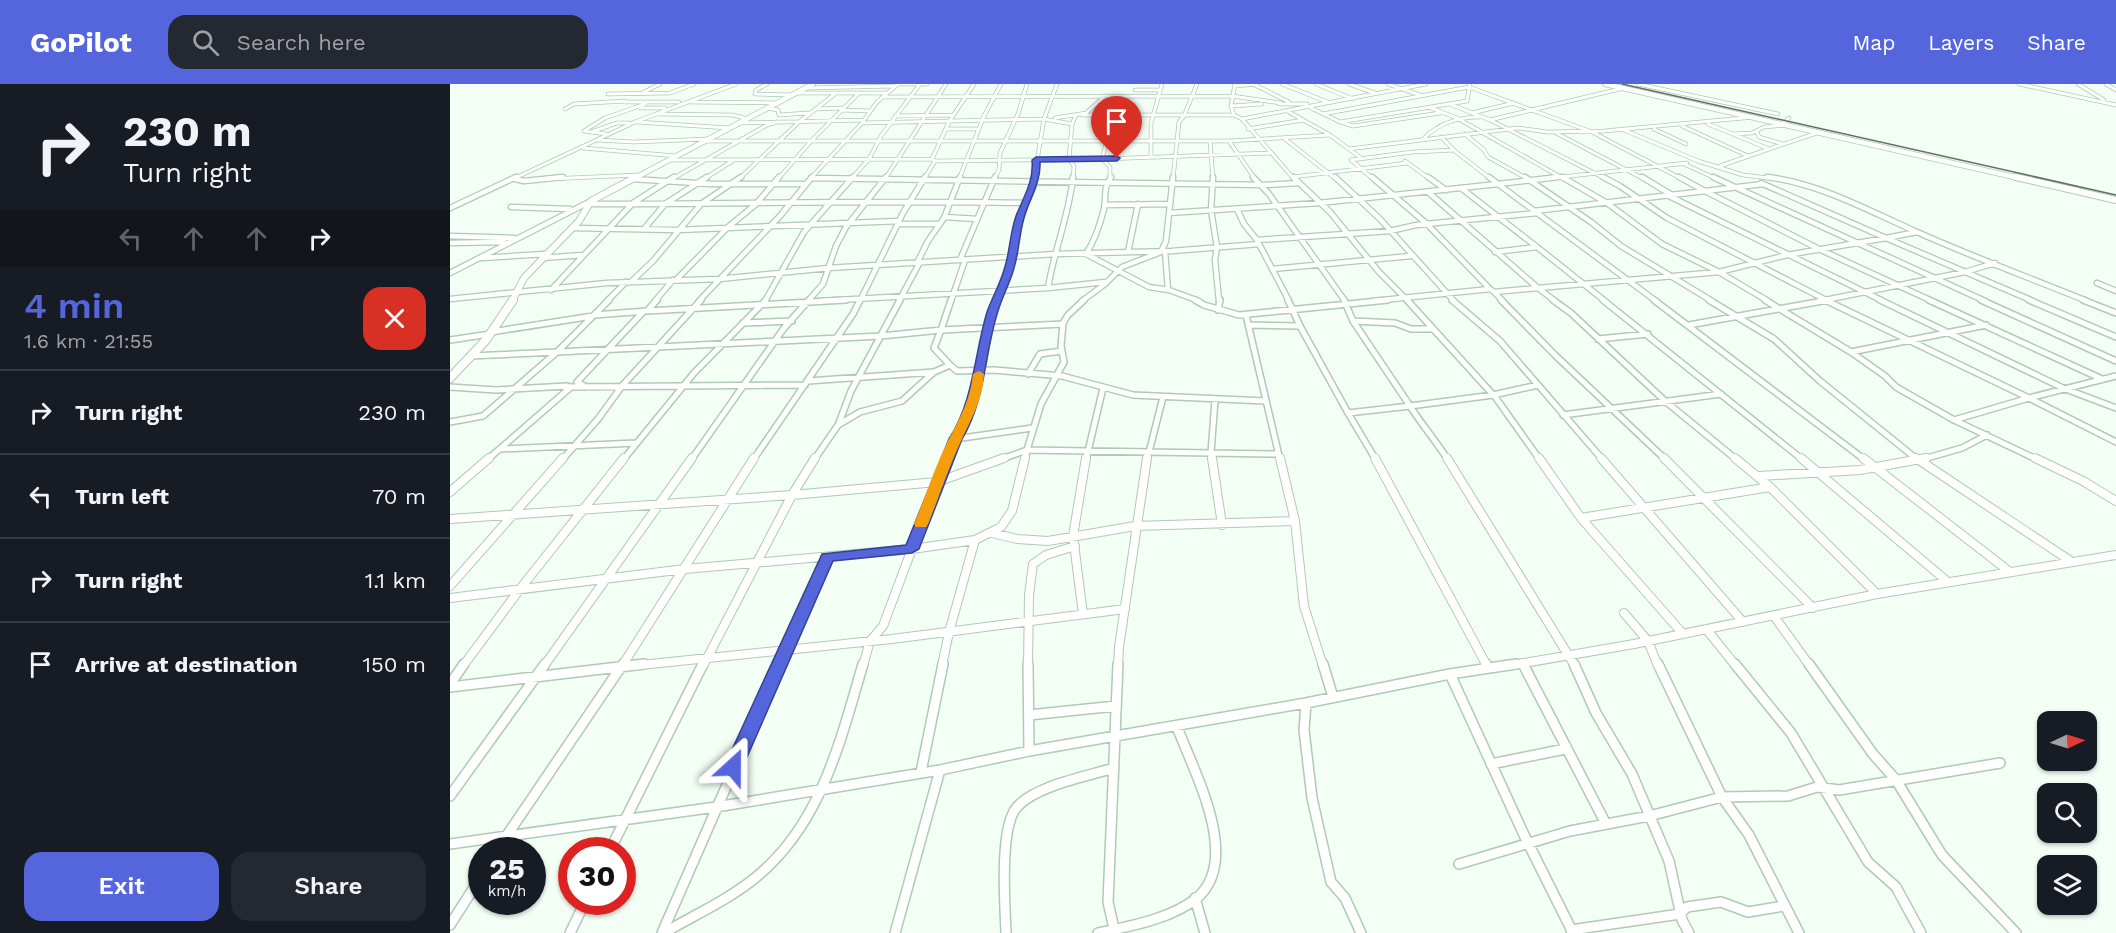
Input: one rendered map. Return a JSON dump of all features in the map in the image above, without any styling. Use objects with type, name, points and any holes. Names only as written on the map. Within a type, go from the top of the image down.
[{"type":"street","points":[[625,101],[660,85],[658,84]]},
{"type":"street","points":[[608,94],[672,93],[694,84]]},
{"type":"street","points":[[450,208],[654,114],[736,84]]},
{"type":"street","points":[[767,84],[753,93],[887,93]]},
{"type":"street","points":[[450,273],[572,209],[591,203],[813,84]]},
{"type":"street","points":[[450,686],[520,589],[636,443],[720,345],[763,305],[810,226],[869,159],[879,139],[920,84]]},
{"type":"street","points":[[806,88],[927,84]]},
{"type":"street","points":[[450,796],[659,506],[741,387],[775,341],[823,284],[836,246],[850,223],[895,166],[908,141],[946,84]]},
{"type":"street","points":[[506,837],[620,669],[726,500],[834,338],[853,314],[899,222],[925,180],[949,122],[974,84]]},
{"type":"street","points":[[616,837],[754,564],[792,495],[838,425],[857,379],[918,262],[945,217],[949,201],[964,170],[964,161],[1001,84]]},
{"type":"street","points":[[1028,84],[1022,95],[1015,120],[1006,136],[1007,141],[999,160],[999,170],[977,219],[955,293],[934,348],[957,371],[979,370],[1054,375],[1103,388],[1162,398],[1265,401]]},
{"type":"street","points":[[663,933],[753,879],[779,857],[799,833],[824,789],[870,642],[883,626],[937,482],[955,439],[964,425],[978,386],[988,328],[1012,257],[1020,217],[1037,172],[1036,160],[1044,119],[1056,84]]},
{"type":"street","points":[[1133,97],[1136,84]]},
{"type":"street","points":[[1151,157],[1153,115],[1162,84]]},
{"type":"street","points":[[1168,290],[1163,251],[1177,156],[1179,122],[1184,116],[1197,84]]},
{"type":"street","points":[[1234,115],[1231,106],[1235,85],[1256,84],[1299,108]]},
{"type":"street","points":[[1282,84],[1329,102]]},
{"type":"street","points":[[1316,84],[1353,99]]},
{"type":"street","points":[[1349,84],[1377,94]]},
{"type":"street","points":[[1388,84],[1422,96]]},
{"type":"street","points":[[1231,106],[1329,102],[1424,84]]},
{"type":"street","points":[[1605,84],[2116,200]]},
{"type":"street","points":[[1638,84],[1778,114]]},
{"type":"street","points":[[2019,84],[2115,105]]},
{"type":"street","points":[[2078,84],[2115,105]]},
{"type":"street","points":[[2106,84],[2116,90]]},
{"type":"street","points":[[450,586],[574,446],[622,386],[792,202],[863,122],[869,111],[896,85]]},
{"type":"street","points":[[1341,122],[1452,105],[1469,100],[1469,85]]},
{"type":"street","points":[[1323,114],[1469,85],[1592,132],[1821,250],[2102,380]]},
{"type":"street","points":[[2052,86],[2054,92]]},
{"type":"street","points":[[1490,120],[1624,88]]},
{"type":"street","points":[[1135,90],[1160,90]]},
{"type":"street","points":[[450,492],[571,385],[609,348],[727,228],[756,204],[798,159],[812,140],[859,93]]},
{"type":"street","points":[[612,102],[631,94]]},
{"type":"street","points":[[450,422],[481,417],[557,352],[653,261],[701,204],[732,184],[762,159],[808,113],[835,94]]},
{"type":"street","points":[[1082,115],[1105,96]]},
{"type":"street","points":[[882,97],[1232,96],[1281,104]]},
{"type":"street","points":[[565,109],[574,104],[625,101],[777,103]]},
{"type":"street","points":[[609,134],[584,131],[608,116],[649,102]]},
{"type":"street","points":[[1242,119],[1329,102]]},
{"type":"street","points":[[1384,102],[1407,112]]},
{"type":"street","points":[[1468,117],[1473,113],[1515,103]]},
{"type":"street","points":[[1452,105],[1490,120],[1620,186],[1667,218],[1824,299],[2116,442]]},
{"type":"street","points":[[637,107],[670,108]]},
{"type":"street","points":[[1309,107],[1352,126],[1442,112]]},
{"type":"street","points":[[767,108],[778,110],[779,115],[808,113]]},
{"type":"street","points":[[1431,108],[1456,118],[1607,203],[1662,244],[1719,272],[1851,352],[1881,373],[1896,387],[1954,420],[2083,481],[2116,501]]},
{"type":"street","points":[[815,109],[869,111]]},
{"type":"street","points":[[1287,111],[1330,135],[1361,158]]},
{"type":"street","points":[[654,114],[738,116],[748,119]]},
{"type":"street","points":[[680,125],[700,115]]},
{"type":"street","points":[[893,120],[949,122],[1044,119],[1076,115],[1234,115],[1242,119],[1258,140],[1348,234],[1404,299],[1417,310],[1493,395],[1581,518],[1683,634]]},
{"type":"street","points":[[1048,288],[1055,254],[1068,215],[1074,166],[1070,159],[1072,124],[1076,115]]},
{"type":"street","points":[[739,123],[832,121],[877,123],[925,116],[953,116]]},
{"type":"street","points":[[1102,159],[1113,116]]},
{"type":"street","points":[[1349,148],[1508,129],[1592,132],[1754,117]]},
{"type":"street","points":[[1423,138],[1432,130],[1456,118],[1485,118]]},
{"type":"street","points":[[1732,134],[1757,132],[1764,127],[1785,124],[1790,118]]},
{"type":"street","points":[[1044,119],[1072,124]]},
{"type":"street","points":[[1762,119],[1764,127]]},
{"type":"street","points":[[1248,129],[1303,120]]},
{"type":"street","points":[[592,132],[617,123],[729,128]]},
{"type":"street","points":[[1705,123],[1769,149]]},
{"type":"street","points":[[551,291],[633,203],[666,181],[743,140],[766,124]]},
{"type":"street","points":[[1680,125],[1748,156]]},
{"type":"street","points":[[1652,128],[1686,144],[1664,147]]},
{"type":"street","points":[[946,129],[979,129]]},
{"type":"street","points":[[1624,130],[1698,161],[1743,175],[2116,337]]},
{"type":"street","points":[[1554,132],[1786,255],[2063,388],[2116,408]]},
{"type":"street","points":[[1757,132],[1759,137],[1784,144]]},
{"type":"street","points":[[1720,166],[1820,132]]},
{"type":"street","points":[[1465,134],[1484,150],[1488,157],[1530,180],[1592,222],[1621,246],[1774,339],[1820,381],[1918,460],[2072,562]]},
{"type":"street","points":[[596,140],[627,142],[879,139],[1040,142],[1228,141],[1330,135]]},
{"type":"street","points":[[1441,137],[1498,184],[1623,279],[1689,325],[2010,572]]},
{"type":"street","points":[[1285,139],[1330,173],[1380,219],[1446,294],[1500,341],[1642,508],[1743,622]]},
{"type":"street","points":[[1210,141],[1213,184],[1211,210],[1217,247],[1215,260],[1220,298],[1218,310]]},
{"type":"street","points":[[1228,141],[1321,264],[1347,304],[1353,321],[1428,435],[1440,447],[1570,655],[1596,713],[1632,774],[1669,861],[1680,914],[1689,933]]},
{"type":"street","points":[[589,148],[627,142]]},
{"type":"street","points":[[580,148],[676,156]]},
{"type":"street","points":[[1454,150],[1350,160],[1363,168],[1427,224],[1492,291],[1703,496],[1813,608]]},
{"type":"street","points":[[670,160],[964,161],[1271,153]]},
{"type":"street","points":[[1396,154],[1446,190]]},
{"type":"street","points":[[644,229],[665,204],[736,159]]},
{"type":"street","points":[[1086,254],[1086,250],[1095,239],[1105,205],[1104,188],[1109,183],[1110,167],[1102,159]]},
{"type":"street","points":[[1169,213],[1357,200],[1698,161]]},
{"type":"street","points":[[1293,177],[1407,163]]},
{"type":"street","points":[[1684,164],[2116,362]]},
{"type":"street","points":[[516,179],[524,181],[578,176],[640,175]]},
{"type":"street","points":[[1743,175],[1783,180],[1810,187],[1871,210],[1917,232],[2116,313]]},
{"type":"street","points":[[811,178],[959,182],[995,180],[1260,185],[1298,183]]},
{"type":"street","points":[[632,179],[732,184],[806,184]]},
{"type":"street","points":[[451,300],[629,282],[719,279],[879,264],[1217,247],[1298,235],[1390,231],[1427,224],[1763,184]]},
{"type":"street","points":[[1461,188],[1648,334],[1819,473],[1948,582]]},
{"type":"street","points":[[1428,192],[1495,252],[1571,313],[1665,401],[1759,476],[1877,594]]},
{"type":"street","points":[[591,203],[756,204],[832,200],[911,200],[1026,203]]},
{"type":"street","points":[[450,378],[491,333],[508,310],[524,278],[573,228],[591,203]]},
{"type":"street","points":[[1128,252],[1138,204]]},
{"type":"street","points":[[1105,205],[1169,204]]},
{"type":"street","points":[[511,207],[572,209]]},
{"type":"street","points":[[1237,209],[1244,224],[1258,242],[1300,326],[1348,413],[1386,476],[1488,668]]},
{"type":"street","points":[[945,217],[977,219]]},
{"type":"street","points":[[573,228],[677,230],[850,223],[939,224]]},
{"type":"street","points":[[1086,254],[1149,287],[1168,290],[1218,310],[1246,315],[1446,294],[1719,272],[1786,255],[1917,232]]},
{"type":"street","points":[[450,236],[516,238]]},
{"type":"street","points":[[450,243],[509,242]]},
{"type":"street","points":[[1495,252],[1537,247]]},
{"type":"street","points":[[450,598],[684,569],[912,549],[975,540],[992,533],[1001,527],[1012,511],[1032,428],[1054,375],[1064,362],[1060,341],[1063,324],[1070,310],[1107,282],[1118,270],[1163,251]]},
{"type":"street","points":[[478,258],[583,255]]},
{"type":"street","points":[[1272,269],[1411,256]]},
{"type":"street","points":[[1689,325],[1965,272],[1995,263]]},
{"type":"street","points":[[450,340],[594,315],[1048,288],[1107,282]]},
{"type":"street","points":[[2097,283],[2116,291]]},
{"type":"street","points":[[1246,315],[1260,364],[1265,401],[1295,521],[1304,606],[1333,697]]},
{"type":"street","points":[[743,323],[792,321]]},
{"type":"street","points":[[1353,321],[1395,323],[1411,329],[1432,329]]},
{"type":"street","points":[[470,357],[609,348],[720,345],[1063,324]]},
{"type":"street","points":[[1248,325],[1300,326]]},
{"type":"street","points":[[1851,352],[1911,342],[1986,325]]},
{"type":"street","points":[[1598,339],[1648,334]]},
{"type":"street","points":[[1028,374],[1040,354],[1061,351]]},
{"type":"street","points":[[838,425],[860,412],[902,401],[934,372],[950,364]]},
{"type":"street","points":[[450,387],[515,388],[571,385],[741,387],[934,372]]},
{"type":"street","points":[[912,375],[928,378]]},
{"type":"street","points":[[1954,420],[2063,388],[2116,376]]},
{"type":"street","points":[[1348,413],[1493,395],[1538,386]]},
{"type":"street","points":[[1083,614],[1073,536],[1087,452],[1103,388]]},
{"type":"street","points":[[1563,415],[1721,394]]},
{"type":"street","points":[[1115,931],[1108,902],[1119,648],[1135,526],[1148,452],[1162,398]]},
{"type":"street","points":[[1215,400],[1211,453],[1222,525]]},
{"type":"street","points":[[955,439],[1032,428]]},
{"type":"street","points":[[1759,476],[1819,473],[1918,460],[1959,449],[1987,435]]},
{"type":"street","points":[[500,449],[636,443]]},
{"type":"street","points":[[450,519],[585,508],[659,506],[937,482],[1027,450],[1278,454]]},
{"type":"street","points":[[1581,518],[1703,496],[1770,487]]},
{"type":"street","points":[[992,533],[1036,541],[1135,526],[1295,521]]},
{"type":"street","points":[[921,772],[949,632],[975,540]]},
{"type":"street","points":[[1029,751],[1028,604],[1030,570],[1034,562],[1043,556],[1075,546]]},
{"type":"street","points":[[506,837],[626,818],[716,807],[940,770],[1029,751],[1177,727],[1450,674],[1707,630],[1877,594],[2116,555]]},
{"type":"street","points":[[663,933],[827,557]]},
{"type":"street","points":[[450,686],[620,669],[708,657],[870,642],[1125,609]]},
{"type":"street","points":[[1624,613],[1648,641],[1666,687],[1722,797],[1749,835],[1799,933]]},
{"type":"street","points":[[1774,616],[1872,753],[1896,780],[1942,855],[2016,933]]},
{"type":"street","points":[[883,626],[891,639]]},
{"type":"street","points":[[1707,630],[1791,734],[1868,862],[1896,887],[1921,933]]},
{"type":"street","points":[[1522,663],[1606,824]]},
{"type":"street","points":[[1450,674],[1527,842],[1572,932],[1680,914],[1687,906],[1721,902],[1748,912],[1784,906]]},
{"type":"street","points":[[1306,703],[1304,730],[1310,788],[1331,882],[1345,898],[1361,933]]},
{"type":"street","points":[[1029,715],[1116,706]]},
{"type":"street","points":[[1098,933],[1115,931],[1179,909],[1195,898],[1212,879],[1218,858],[1216,833],[1177,727]]},
{"type":"street","points":[[1491,764],[1565,749]]},
{"type":"street","points":[[1459,864],[1527,842],[1649,816],[1722,797],[1788,796],[1817,788],[1839,790],[2000,763]]},
{"type":"street","points":[[1006,933],[1006,852],[1009,825],[1016,808],[1034,795],[1114,768]]},
{"type":"street","points":[[895,933],[940,770]]},
{"type":"street","points":[[450,844],[468,842]]},
{"type":"street","points":[[450,925],[468,897]]},
{"type":"street","points":[[1195,898],[1205,933]]},
{"type":"street","points":[[570,933],[579,915]]},
{"type":"railway","points":[[1622,84],[2116,195]]},
{"type":"slow traffic","points":[[921,524],[955,439],[964,425],[978,386],[979,374]]},
{"type":"route","points":[[733,767],[827,557],[912,549],[937,482],[955,439],[964,425],[978,386],[979,370],[988,340],[988,328],[1010,268],[1020,217],[1037,172],[1036,160],[1117,158]]}]
